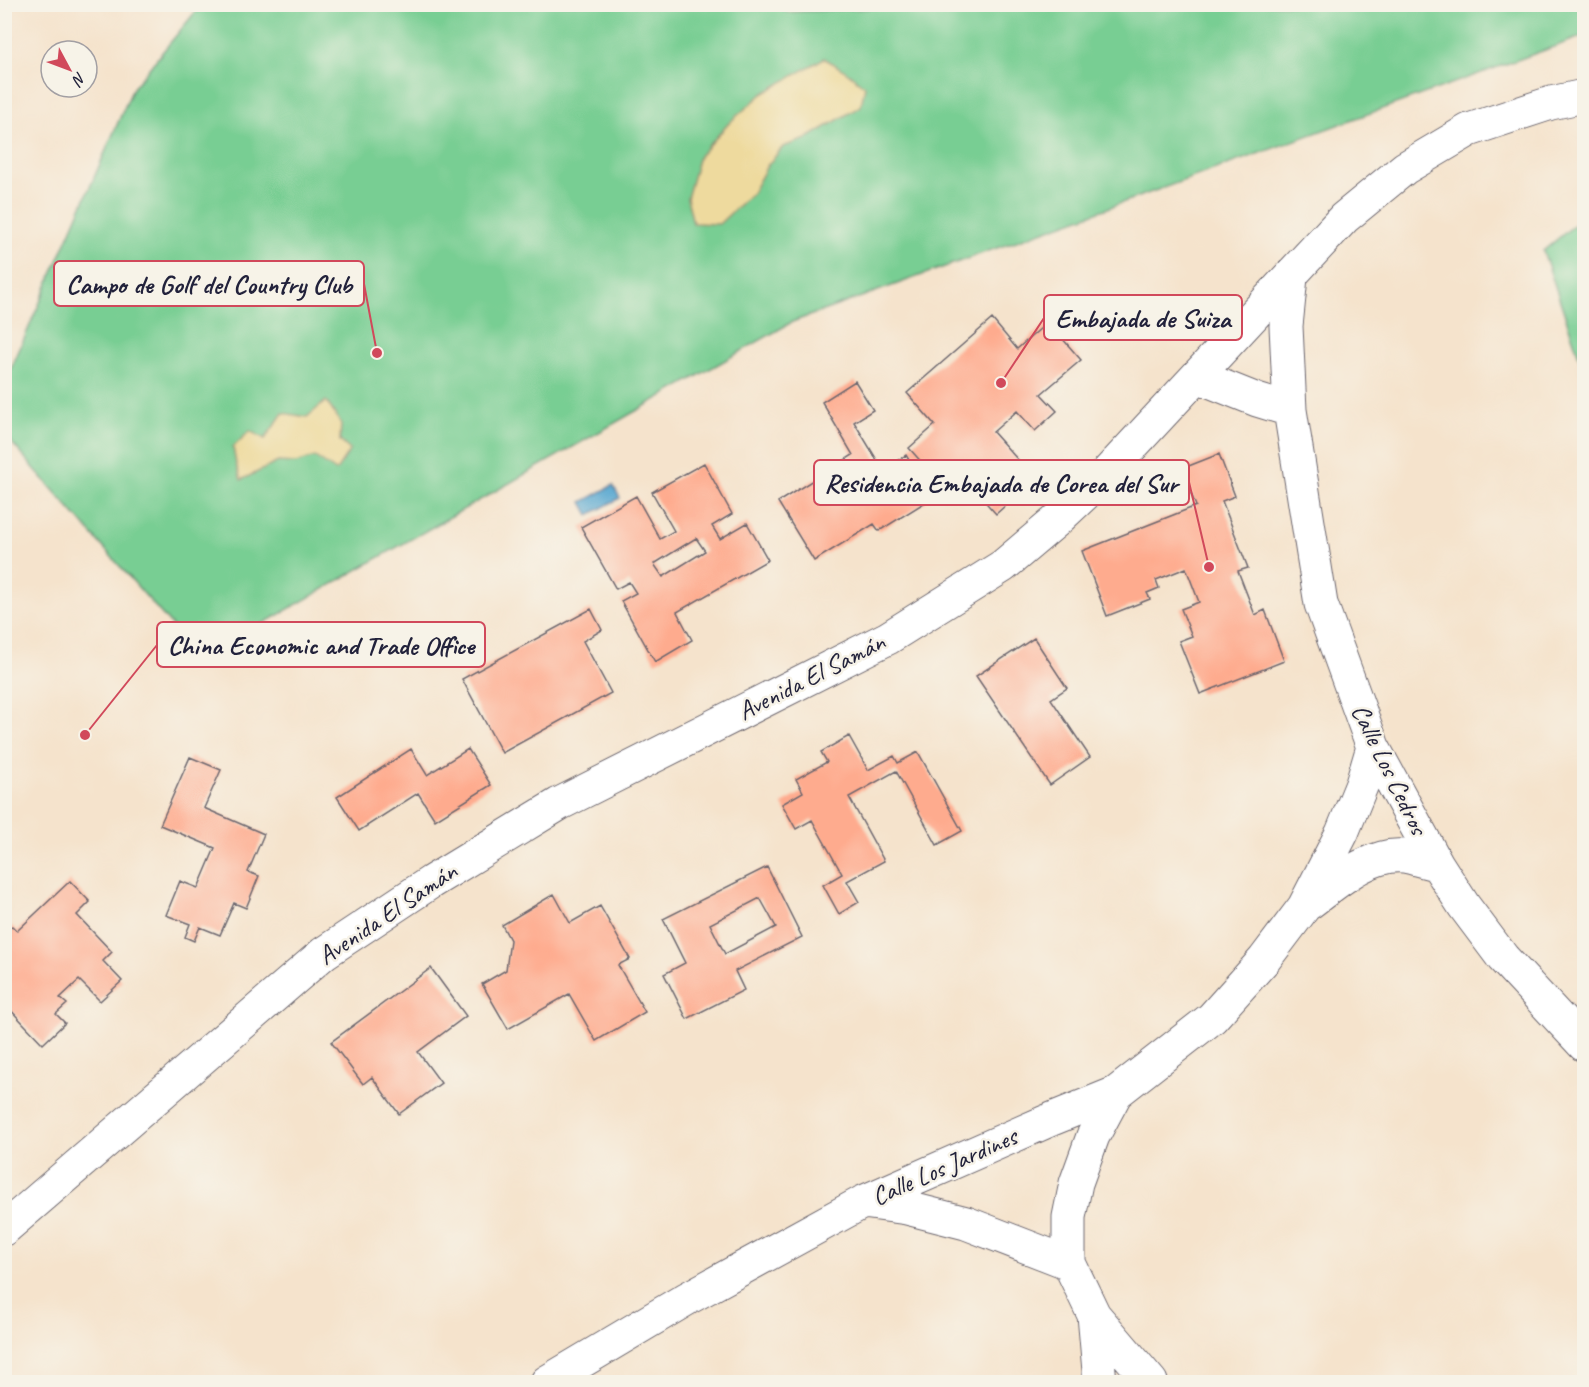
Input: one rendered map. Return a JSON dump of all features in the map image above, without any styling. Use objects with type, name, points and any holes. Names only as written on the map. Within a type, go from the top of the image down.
[{"type":"street","name":"Avenida El Samán","points":[[4,1230],[324,953],[421,888],[559,804],[888,638],[1003,566],[1103,477],[1344,218],[1405,168],[1469,130],[1551,103],[1584,96]]},
{"type":"street","name":"Calle Los Cedros","points":[[1291,277],[1287,327],[1290,410],[1321,603],[1373,747],[1437,864],[1503,958],[1584,1044]]},
{"type":"street","points":[[1197,376],[1257,400],[1290,410]]},
{"type":"street","name":"Calle Los Jardines","points":[[547,1383],[688,1298],[863,1202],[1116,1093],[1212,1018],[1264,960],[1304,907],[1342,833],[1362,784],[1373,747]]},
{"type":"street","name":"Calle Los Jardines","points":[[1304,907],[1361,867],[1380,859],[1403,856],[1437,864]]},
{"type":"street","points":[[1116,1093],[1093,1136],[1076,1183],[1069,1217],[1069,1263],[1094,1315],[1151,1383]]},
{"type":"street","points":[[863,1202],[907,1208],[966,1222],[1069,1263]]},
{"type":"street","points":[[1094,1315],[1100,1383]]},
{"type":"green space","points":[[776,4],[787,12],[966,4],[1584,5],[1584,36],[792,322],[201,659],[5,435],[4,385],[133,88],[201,5]]},
{"type":"green space","points":[[1584,217],[1584,371],[1543,251]]},
{"type":"sand","points":[[824,58],[865,86],[861,106],[806,139],[783,147],[767,166],[752,193],[719,224],[693,223],[687,198],[699,156],[730,122],[762,94]]},
{"type":"sand","points":[[326,401],[341,423],[340,441],[350,450],[336,471],[315,457],[296,463],[278,462],[241,480],[233,447],[250,431],[265,439],[283,413],[307,417]]},
{"type":"water","points":[[613,485],[620,498],[589,515],[582,502]]},
{"type":"building","points":[[992,319],[1017,349],[1048,322],[1081,360],[1041,394],[1057,411],[1035,431],[1017,411],[993,432],[1035,479],[996,514],[964,478],[948,492],[909,448],[935,425],[907,393]]},
{"type":"building","points":[[855,381],[873,410],[854,422],[883,470],[906,455],[932,498],[879,531],[874,524],[814,561],[778,502],[853,455],[822,402]]},
{"type":"building","points":[[1219,454],[1235,496],[1222,501],[1248,568],[1238,571],[1255,615],[1265,610],[1284,661],[1200,694],[1179,641],[1192,636],[1181,609],[1199,602],[1186,568],[1156,580],[1159,588],[1147,593],[1150,599],[1107,616],[1082,551],[1196,506],[1181,469]]},
{"type":"building","points":[[704,463],[732,514],[712,526],[720,539],[747,523],[768,560],[677,612],[692,640],[655,662],[621,601],[636,593],[629,582],[616,589],[581,527],[636,496],[660,539],[674,531],[652,492]],"holes":[[[696,538],[705,551],[663,577],[654,564]]]},
{"type":"building","points":[[591,609],[602,630],[583,641],[611,693],[502,753],[462,679]]},
{"type":"building","points":[[1034,638],[1067,688],[1051,699],[1090,757],[1050,785],[976,676]]},
{"type":"building","points":[[849,736],[868,770],[894,756],[898,763],[918,752],[962,831],[937,845],[896,771],[849,797],[884,861],[847,881],[859,902],[839,914],[823,885],[842,874],[812,820],[796,829],[782,804],[803,792],[796,779],[827,762],[821,752]]},
{"type":"building","points":[[411,749],[427,775],[468,749],[491,785],[435,820],[418,793],[359,831],[337,797]]},
{"type":"building","points":[[190,757],[221,770],[204,808],[264,834],[248,872],[259,876],[246,908],[234,903],[220,935],[200,927],[194,941],[185,937],[190,924],[166,915],[180,881],[198,888],[215,848],[160,825]]},
{"type":"building","points":[[767,867],[802,937],[735,971],[744,990],[687,1019],[664,974],[685,963],[663,919]],"holes":[[[760,898],[776,927],[725,954],[710,924]]]},
{"type":"building","points":[[70,881],[90,902],[77,915],[112,952],[103,961],[122,981],[100,1001],[79,980],[60,998],[67,1004],[56,1014],[65,1023],[43,1044],[4,1003],[4,933],[12,926],[17,931]]},
{"type":"building","points":[[554,894],[570,923],[600,906],[630,959],[618,965],[645,1012],[596,1041],[569,994],[508,1029],[482,984],[506,970],[510,940],[502,925]]},
{"type":"building","points":[[431,968],[466,1016],[418,1052],[441,1083],[399,1114],[372,1077],[363,1084],[331,1042]]},
{"type":"place","name":"Campo de Golf del Country Club","points":[[377,353]]},
{"type":"place","name":"Embajada de Suiza","points":[[1001,383]]},
{"type":"place","name":"Residencia Embajada de Corea del Sur","points":[[1209,567]]},
{"type":"place","name":"China Economic and Trade Office","points":[[85,735]]}]
